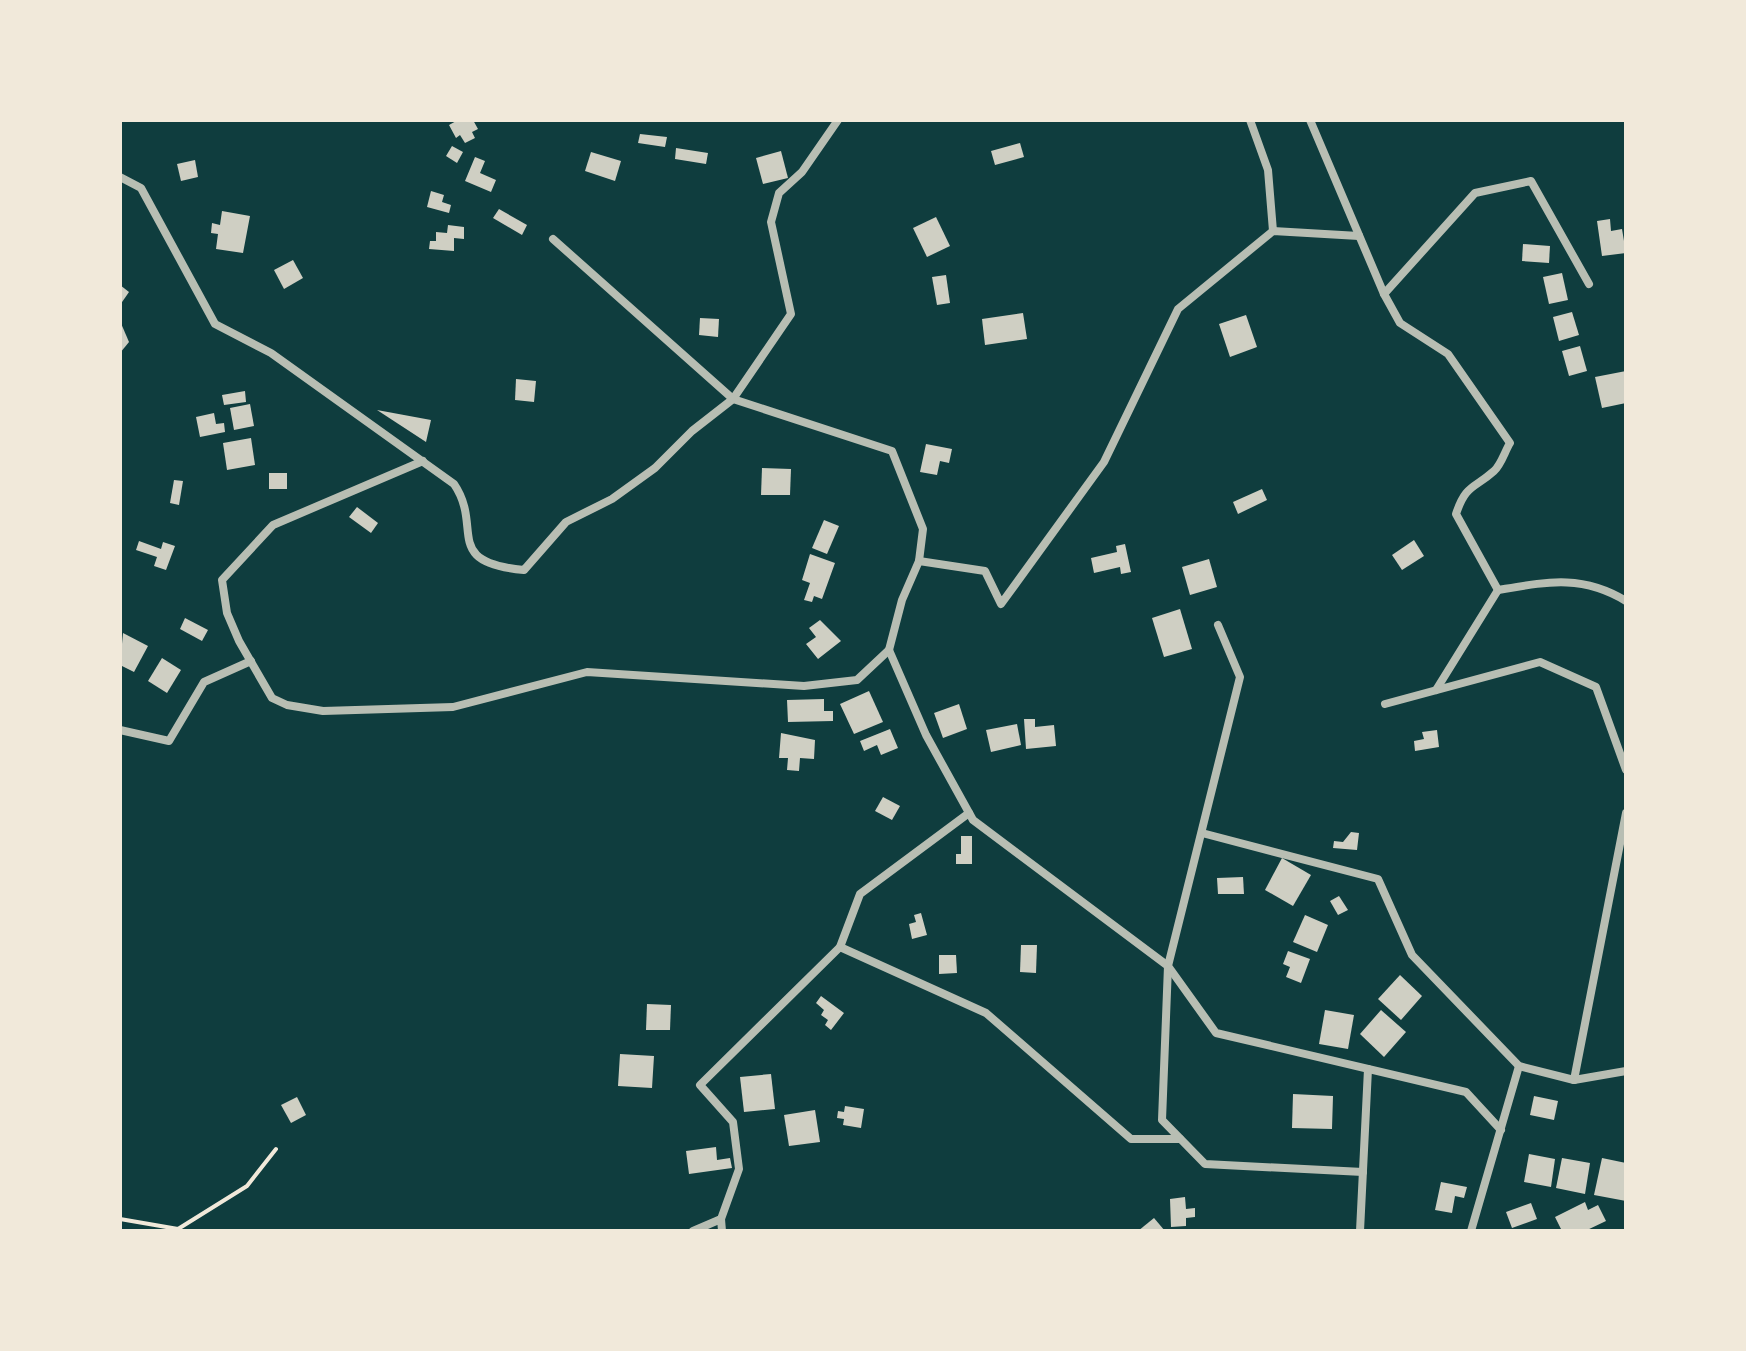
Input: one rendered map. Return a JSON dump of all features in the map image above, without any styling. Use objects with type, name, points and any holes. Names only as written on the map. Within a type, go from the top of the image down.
[{"type":"street","points":[[120,177],[141,188],[215,324],[271,353],[454,484],[463,496],[468,544],[476,556],[489,564],[524,570],[566,522],[612,499],[655,468],[692,431],[733,399],[791,314],[771,222],[779,193],[802,172],[838,120]]},
{"type":"street","points":[[1250,120],[1268,170],[1273,231]]},
{"type":"street","points":[[1310,120],[1384,294],[1400,323],[1448,354],[1510,443],[1495,470],[1475,482],[1462,498],[1456,514],[1498,590]]},
{"type":"street","points":[[1384,294],[1475,193],[1531,181],[1589,284]]},
{"type":"street","points":[[919,561],[985,571],[1001,604],[1104,462],[1178,309],[1273,231],[1359,236]]},
{"type":"street","points":[[423,461],[273,525],[222,580],[227,613],[272,698],[287,705],[323,711],[378,712],[453,707],[587,672],[804,686],[857,680],[889,650],[902,600],[919,561],[923,529],[892,451],[733,399],[553,239]]},
{"type":"street","points":[[1436,690],[1498,590],[1559,580],[1607,589],[1626,601]]},
{"type":"street","points":[[1218,625],[1240,677],[1168,966],[1162,1120],[1205,1164],[1363,1172]]},
{"type":"street","points":[[889,650],[926,735],[973,820],[1168,966],[1216,1033],[1466,1092],[1501,1130]]},
{"type":"street","points":[[120,730],[169,741],[204,682],[251,661]]},
{"type":"street","points":[[1385,704],[1540,662],[1596,687],[1626,770]]},
{"type":"street","points":[[722,1231],[721,1219],[739,1169],[733,1122],[700,1085],[840,947],[860,894],[969,813]]},
{"type":"street","points":[[1574,1080],[1626,813]]},
{"type":"street","points":[[1202,833],[1378,879],[1412,955],[1519,1066],[1574,1080],[1626,1071]]},
{"type":"street","points":[[840,947],[986,1013],[1131,1139],[1180,1139]]},
{"type":"street","points":[[1471,1231],[1519,1066]]},
{"type":"street","points":[[1360,1231],[1368,1069]]},
{"type":"street","points":[[693,1231],[721,1219]]},
{"type":"path","points":[[120,1219],[178,1229],[247,1186],[276,1149]]},
{"type":"building","points":[[458,120],[473,120],[478,129],[472,132],[475,138],[465,143],[460,135],[456,138],[449,125]]},
{"type":"building","points":[[640,134],[667,137],[665,147],[638,143]]},
{"type":"building","points":[[1020,143],[1024,157],[995,165],[991,151]]},
{"type":"building","points":[[452,146],[463,152],[457,163],[446,156]]},
{"type":"building","points":[[676,148],[708,153],[706,164],[675,159]]},
{"type":"building","points":[[781,151],[788,178],[763,184],[756,158]]},
{"type":"building","points":[[591,152],[621,161],[615,181],[585,171]]},
{"type":"building","points":[[475,157],[485,161],[480,173],[496,180],[491,192],[465,181]]},
{"type":"building","points":[[195,160],[198,177],[181,181],[177,164]]},
{"type":"building","points":[[431,191],[444,195],[442,202],[451,205],[449,213],[427,207]]},
{"type":"building","points":[[499,209],[527,225],[522,235],[493,218]]},
{"type":"building","points":[[222,211],[250,216],[243,253],[216,249],[218,234],[211,233],[212,223],[220,225]]},
{"type":"building","points":[[936,217],[950,246],[927,257],[913,228]]},
{"type":"building","points":[[1610,219],[1611,231],[1622,229],[1626,253],[1602,256],[1597,221]]},
{"type":"building","points":[[448,225],[464,227],[464,239],[454,238],[454,251],[429,249],[430,241],[436,241],[436,232],[447,233]]},
{"type":"building","points":[[1523,244],[1550,246],[1549,263],[1522,261]]},
{"type":"building","points":[[293,260],[303,278],[284,289],[274,270]]},
{"type":"building","points":[[1562,273],[1568,300],[1549,304],[1543,277]]},
{"type":"building","points":[[946,275],[950,303],[937,305],[932,277]]},
{"type":"building","points":[[120,285],[129,292],[120,305]]},
{"type":"building","points":[[1572,312],[1579,335],[1559,341],[1553,317]]},
{"type":"building","points":[[1023,313],[1027,339],[985,345],[982,319]]},
{"type":"building","points":[[1246,315],[1257,347],[1230,357],[1219,324]]},
{"type":"building","points":[[700,318],[719,319],[718,337],[699,335]]},
{"type":"building","points":[[120,321],[129,342],[120,353]]},
{"type":"building","points":[[1580,346],[1587,371],[1569,376],[1562,351]]},
{"type":"building","points":[[1626,371],[1626,403],[1602,408],[1595,377]]},
{"type":"building","points":[[516,379],[536,381],[534,402],[515,400]]},
{"type":"building","points":[[245,391],[246,402],[224,405],[222,395]]},
{"type":"building","points":[[250,404],[254,426],[234,430],[230,408]]},
{"type":"building","points":[[377,410],[431,420],[426,442]]},
{"type":"building","points":[[214,413],[216,424],[224,423],[225,432],[200,437],[196,417]]},
{"type":"building","points":[[251,438],[255,465],[227,470],[223,443]]},
{"type":"building","points":[[926,444],[952,449],[949,463],[940,461],[937,475],[920,472]]},
{"type":"building","points":[[762,468],[791,469],[790,495],[761,495]]},
{"type":"building","points":[[269,473],[287,473],[287,489],[269,489]]},
{"type":"building","points":[[174,480],[183,481],[179,505],[170,503]]},
{"type":"building","points":[[1262,489],[1267,500],[1238,514],[1233,502]]},
{"type":"building","points":[[357,507],[378,523],[371,533],[349,517]]},
{"type":"building","points":[[824,520],[839,526],[827,554],[812,548]]},
{"type":"building","points":[[1414,540],[1424,556],[1402,570],[1392,555]]},
{"type":"building","points":[[139,541],[161,549],[163,542],[175,546],[166,570],[154,566],[157,557],[136,550]]},
{"type":"building","points":[[1125,544],[1131,572],[1121,574],[1120,567],[1094,573],[1091,558],[1117,552],[1116,546]]},
{"type":"building","points":[[810,554],[835,563],[822,599],[814,596],[812,602],[804,600],[810,583],[802,580]]},
{"type":"building","points":[[1209,559],[1217,587],[1190,595],[1182,567]]},
{"type":"building","points":[[1180,609],[1192,649],[1164,657],[1152,618]]},
{"type":"building","points":[[185,618],[208,630],[202,641],[180,629]]},
{"type":"building","points":[[820,620],[841,641],[818,659],[806,644],[816,637],[809,628]]},
{"type":"building","points":[[123,633],[148,646],[134,672],[120,665]]},
{"type":"building","points":[[162,658],[181,670],[167,693],[148,681]]},
{"type":"building","points":[[869,691],[883,722],[854,734],[840,704]]},
{"type":"building","points":[[824,699],[824,711],[833,711],[833,721],[788,722],[787,700]]},
{"type":"building","points":[[959,704],[967,729],[943,738],[934,713]]},
{"type":"building","points":[[1024,719],[1035,719],[1035,727],[1054,725],[1056,746],[1026,749]]},
{"type":"building","points":[[1017,724],[1021,745],[991,752],[986,730]]},
{"type":"building","points":[[890,729],[898,748],[881,755],[877,745],[864,751],[860,741]]},
{"type":"building","points":[[1437,730],[1439,747],[1415,751],[1414,741],[1424,739],[1422,732]]},
{"type":"building","points":[[781,733],[815,740],[814,759],[800,758],[799,771],[787,770],[788,758],[779,758]]},
{"type":"building","points":[[883,797],[900,806],[892,820],[875,811]]},
{"type":"building","points":[[1351,832],[1359,833],[1357,850],[1333,848],[1334,841],[1343,842]]},
{"type":"building","points":[[961,836],[972,836],[972,864],[956,864],[956,854],[961,854]]},
{"type":"building","points":[[1282,858],[1311,875],[1293,906],[1265,890]]},
{"type":"building","points":[[1243,877],[1244,894],[1218,894],[1217,878]]},
{"type":"building","points":[[1339,896],[1348,910],[1338,915],[1330,901]]},
{"type":"building","points":[[921,913],[927,935],[912,939],[909,924],[916,922],[914,915]]},
{"type":"building","points":[[1305,915],[1328,925],[1317,952],[1293,942]]},
{"type":"building","points":[[1021,945],[1037,945],[1036,973],[1020,972]]},
{"type":"building","points":[[1288,951],[1310,959],[1301,983],[1286,977],[1290,967],[1283,964]]},
{"type":"building","points":[[939,955],[956,955],[957,973],[939,974]]},
{"type":"building","points":[[1400,975],[1422,996],[1401,1020],[1378,999]]},
{"type":"building","points":[[821,996],[844,1013],[831,1030],[825,1025],[828,1020],[821,1015],[824,1010],[816,1003]]},
{"type":"building","points":[[647,1004],[671,1005],[670,1030],[646,1030]]},
{"type":"building","points":[[1325,1010],[1354,1015],[1348,1049],[1319,1044]]},
{"type":"building","points":[[1381,1010],[1406,1032],[1384,1057],[1360,1034]]},
{"type":"building","points":[[620,1054],[654,1056],[652,1088],[618,1086]]},
{"type":"building","points":[[771,1074],[775,1109],[744,1112],[740,1077]]},
{"type":"building","points":[[1293,1094],[1333,1096],[1332,1129],[1292,1128]]},
{"type":"building","points":[[1534,1096],[1558,1101],[1554,1120],[1530,1115]]},
{"type":"building","points":[[297,1097],[306,1115],[291,1123],[281,1105]]},
{"type":"building","points":[[845,1106],[864,1109],[861,1128],[843,1125],[844,1119],[837,1118],[838,1111],[844,1112]]},
{"type":"building","points":[[815,1110],[820,1142],[789,1146],[784,1115]]},
{"type":"building","points":[[716,1147],[717,1160],[730,1158],[732,1168],[689,1174],[686,1151]]},
{"type":"building","points":[[1529,1154],[1555,1159],[1551,1187],[1524,1182]]},
{"type":"building","points":[[1562,1158],[1590,1163],[1585,1194],[1556,1188]]},
{"type":"building","points":[[1602,1158],[1626,1163],[1626,1201],[1594,1195]]},
{"type":"building","points":[[1441,1182],[1467,1187],[1464,1198],[1455,1196],[1452,1213],[1435,1210]]},
{"type":"building","points":[[1185,1197],[1186,1209],[1195,1208],[1195,1217],[1186,1218],[1186,1226],[1171,1227],[1170,1199]]},
{"type":"building","points":[[1585,1202],[1588,1210],[1598,1205],[1606,1221],[1585,1231],[1562,1231],[1555,1217]]},
{"type":"building","points":[[1531,1203],[1537,1219],[1512,1228],[1506,1212]]},
{"type":"building","points":[[1154,1218],[1165,1231],[1138,1231]]}]
